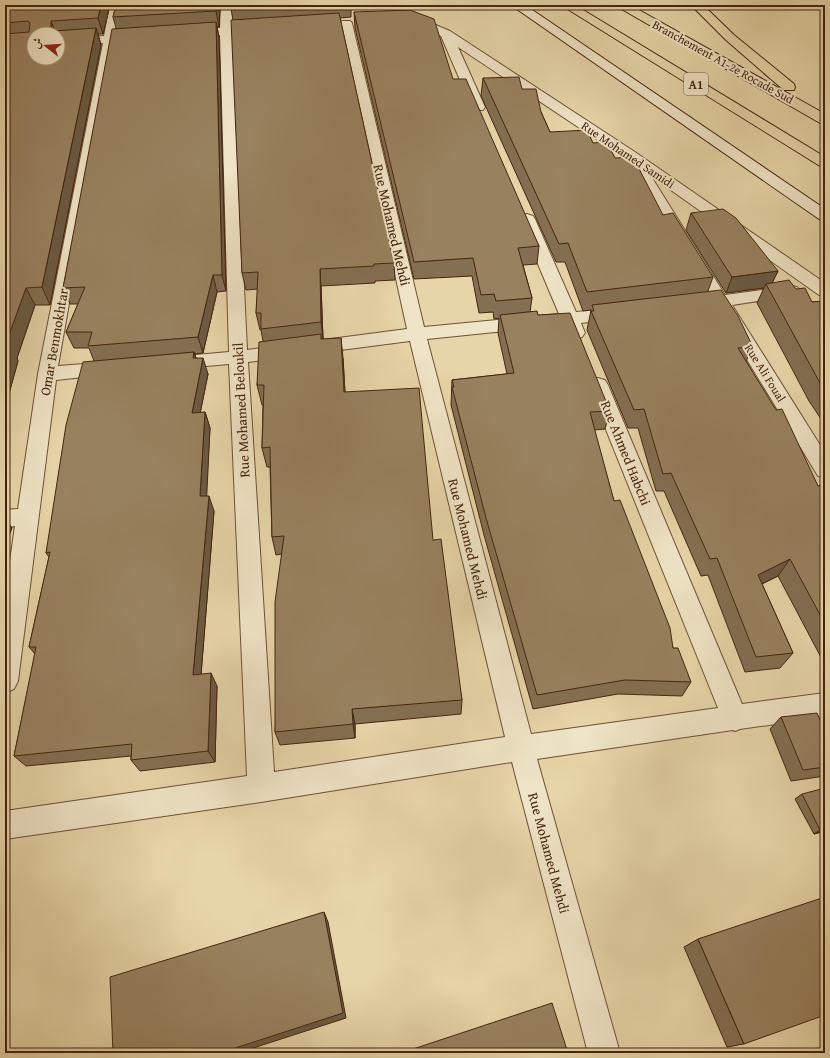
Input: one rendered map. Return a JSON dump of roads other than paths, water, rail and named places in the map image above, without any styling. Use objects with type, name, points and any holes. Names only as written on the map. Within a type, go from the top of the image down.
[{"type":"highway","name":"A1","points":[[567,5],[825,163]]},
{"type":"highway","name":"Branchement A1-2e Rocade Sud","points":[[622,5],[825,120]]},
{"type":"highway","points":[[697,5],[714,23],[756,61],[825,114]]},
{"type":"street","name":"Omar Benmokhtar","points":[[5,676],[47,374],[116,5]]},
{"type":"street","name":"Rue Mohamed Beloukil","points":[[227,5],[226,32],[238,357],[261,788]]},
{"type":"street","points":[[518,5],[825,216]]},
{"type":"street","points":[[414,10],[427,25]]},
{"type":"street","points":[[394,22],[410,21],[427,25]]},
{"type":"street","name":"Rue Mohamed Mehdi","points":[[344,23],[417,334],[521,748],[604,1053]]},
{"type":"street","name":"Rue Mohamed Samidi","points":[[427,25],[446,34],[630,155],[822,289]]},
{"type":"street","points":[[172,35],[271,28]]},
{"type":"street","points":[[446,34],[484,122]]},
{"type":"street","points":[[66,41],[156,36]]},
{"type":"street","name":"Rue Ali Foual","points":[[630,155],[825,470]]},
{"type":"street","points":[[520,202],[583,349]]},
{"type":"street","points":[[681,306],[822,289]]},
{"type":"street","points":[[154,364],[238,357],[417,334],[571,320],[634,312]]},
{"type":"street","points":[[47,374],[131,366]]},
{"type":"street","name":"Rue Ahmed Habchi","points":[[592,371],[735,718]]},
{"type":"street","points":[[5,519],[28,516]]},
{"type":"street","points":[[5,824],[825,705]]}]
